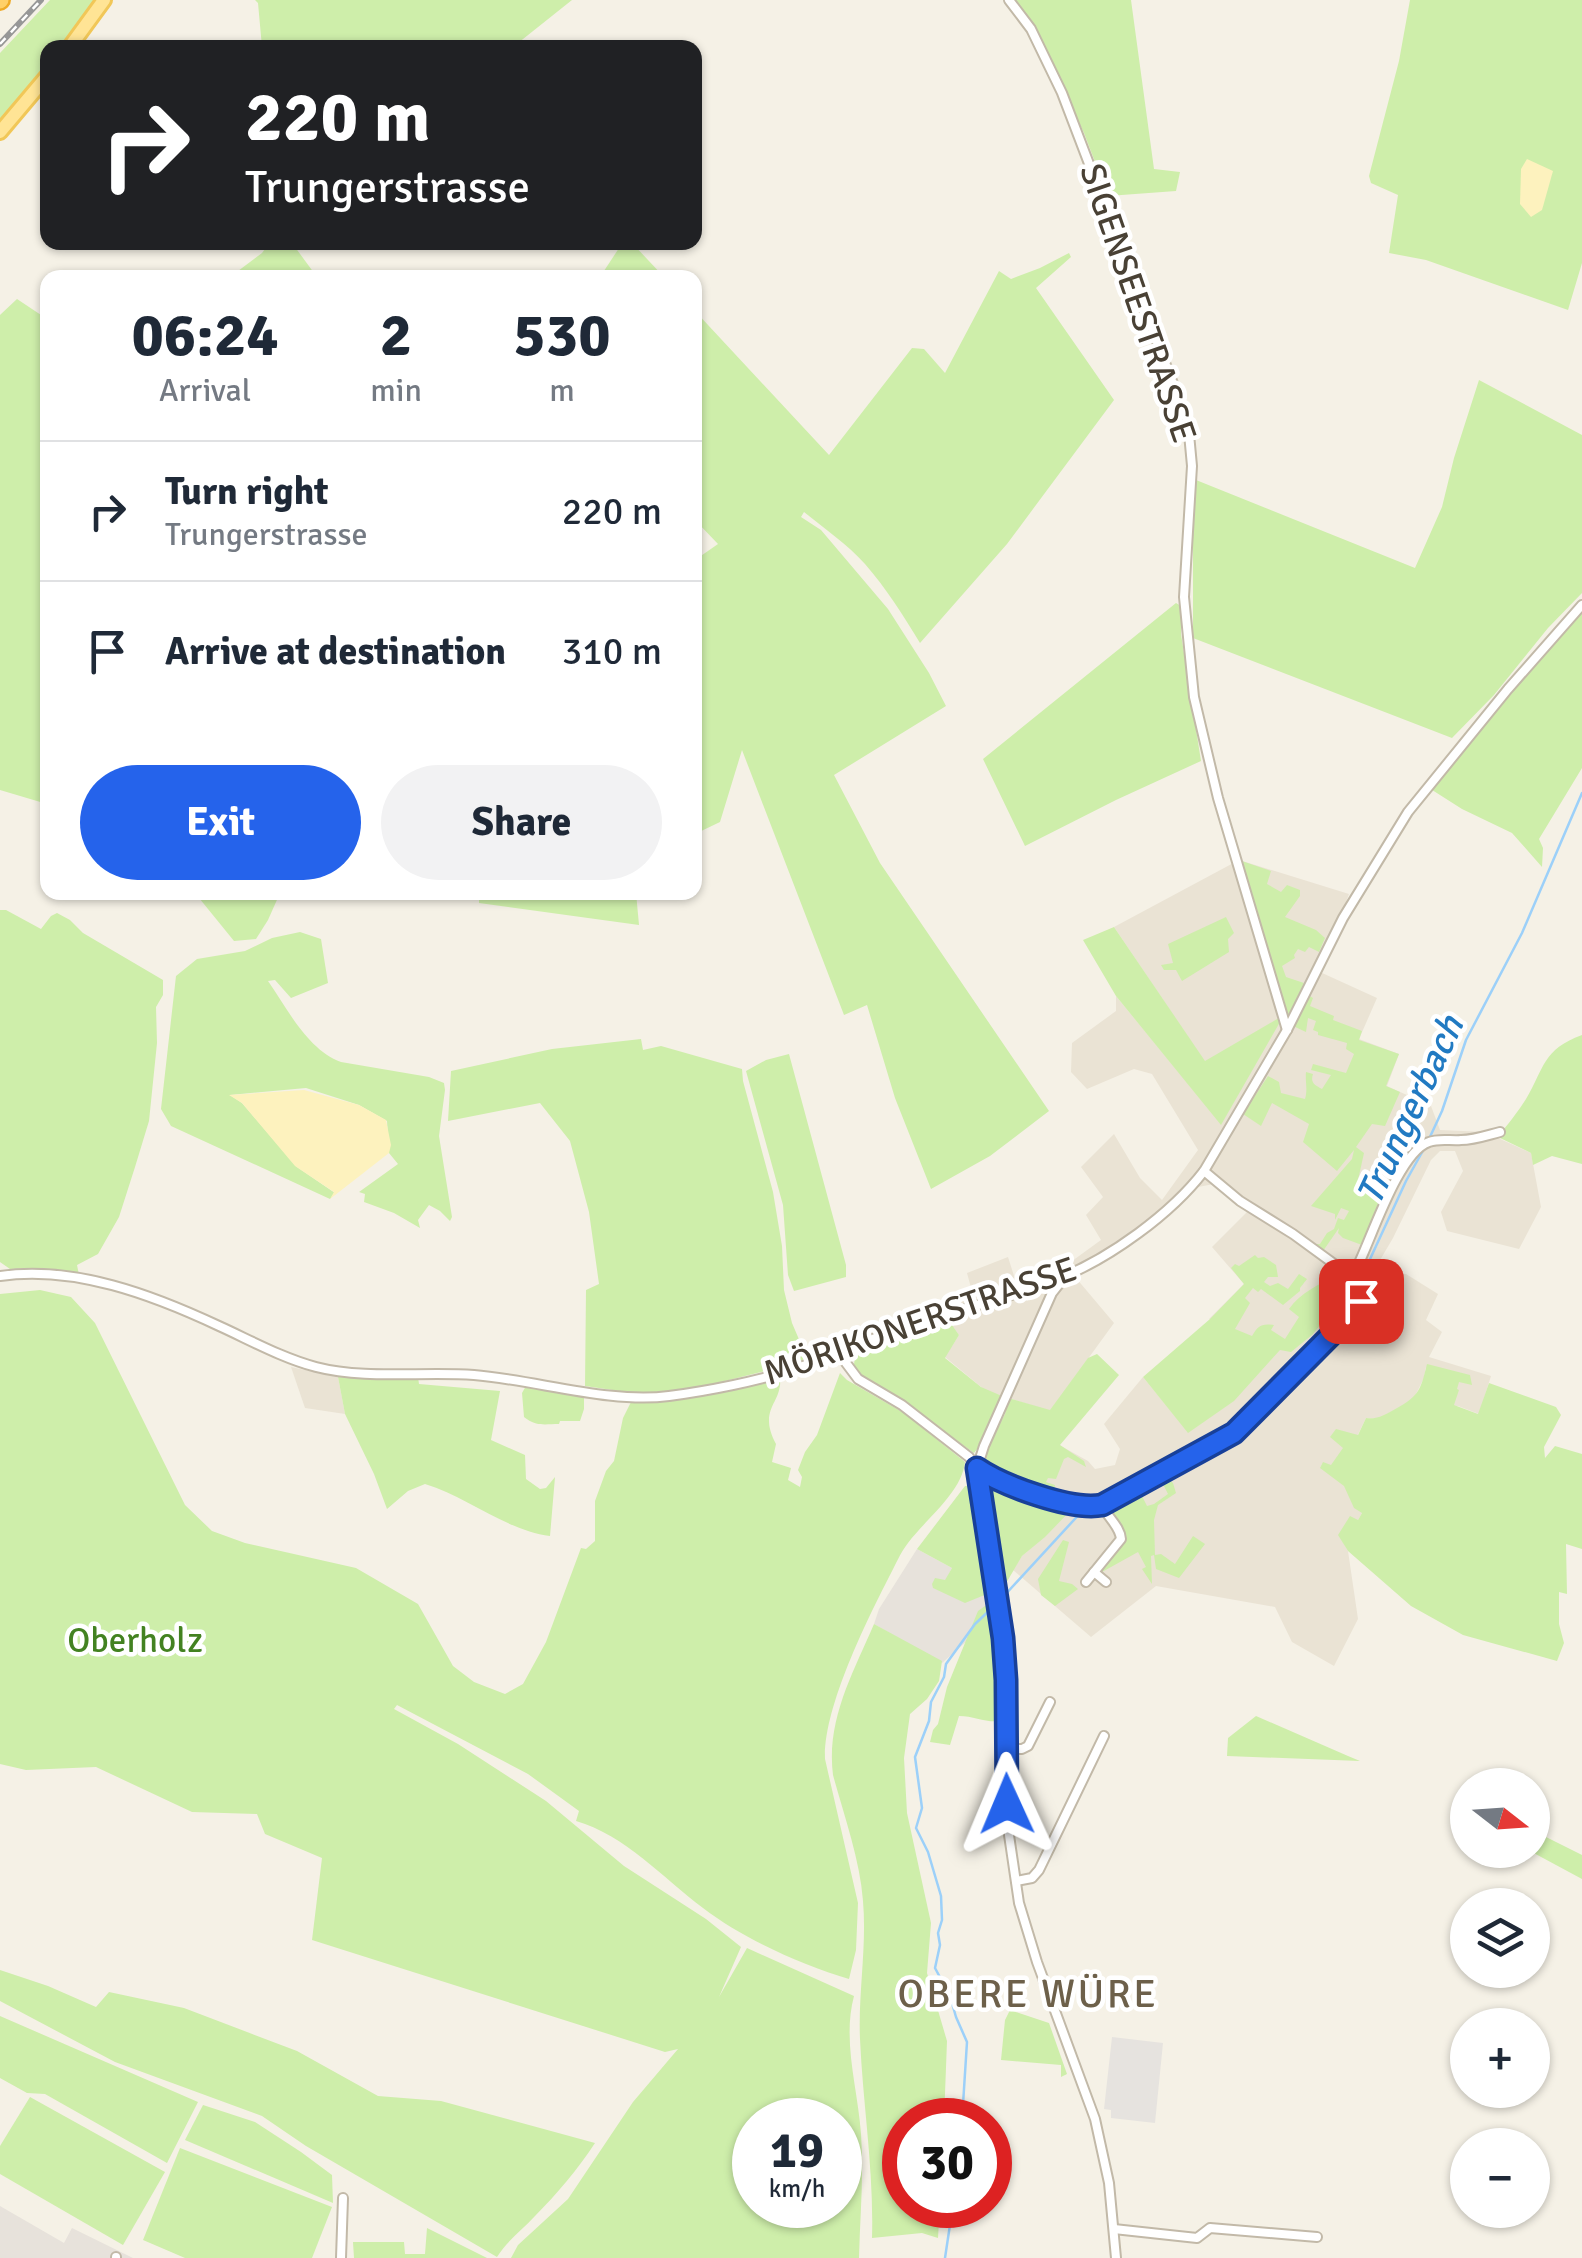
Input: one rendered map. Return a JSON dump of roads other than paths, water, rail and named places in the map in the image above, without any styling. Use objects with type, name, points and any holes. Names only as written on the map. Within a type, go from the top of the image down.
[{"type":"main road","points":[[75,40],[104,0]]},
{"type":"main road","points":[[0,132],[40,84]]},
{"type":"street","name":"SIGENSEESTRASSE","points":[[1009,0],[1031,29],[1062,94],[1188,423],[1192,466],[1184,597],[1194,697],[1218,798],[1287,1030]]},
{"type":"street","name":"MÖRIKONERSTRASSE","points":[[0,1276],[61,1276],[130,1290],[319,1368],[341,1372],[475,1375],[654,1398],[774,1375],[932,1318],[1066,1276],[1136,1234],[1204,1170],[1287,1030],[1342,918],[1408,812],[1508,688],[1582,605]]},
{"type":"street","points":[[1348,1274],[1358,1266],[1385,1201],[1422,1145],[1500,1132]]},
{"type":"street","points":[[841,1351],[858,1379],[902,1405],[992,1478],[1019,1489],[1098,1506],[1240,1428],[1361,1301],[1362,1294],[1348,1274],[1240,1200],[1204,1170]]},
{"type":"street","points":[[1066,1276],[1052,1293],[977,1468],[1003,1638],[1009,1835],[1016,1882],[1037,1962],[1092,2110],[1109,2183],[1116,2258]]},
{"type":"street","points":[[1086,1582],[1122,1537],[1098,1506]]},
{"type":"street","points":[[1094,1572],[1106,1582]]},
{"type":"street","points":[[1006,1748],[1020,1750],[1028,1746],[1050,1702]]},
{"type":"street","points":[[1016,1882],[1032,1878],[1039,1870],[1104,1736]]},
{"type":"street","points":[[341,2258],[343,2198]]},
{"type":"street","points":[[1114,2230],[1197,2238],[1210,2228],[1317,2237]]},
{"type":"waterway","name":"Trungerbach","points":[[1429,1139],[1466,1040],[1522,933],[1582,793]]},
{"type":"waterway","name":"Trungerbach","points":[[1359,1283],[1425,1147]]},
{"type":"waterway","name":"Trungerbach","points":[[1003,1597],[1096,1496],[1153,1469],[1230,1424],[1331,1322],[1355,1290]]},
{"type":"waterway","name":"Trungerbach","points":[[963,2098],[967,2042],[935,1968],[940,1945],[941,1896],[916,1828],[922,1808],[915,1757],[946,1664],[992,1608]]},
{"type":"waterway","name":"Trungerbach","points":[[945,2258],[950,2228]]},
{"type":"railway","points":[[0,44],[41,0]]},
{"type":"district","name":"OBERE WÜRE","points":[[1028,1994]]},
{"type":"park label","name":"Oberholz","points":[[135,1640]]}]
